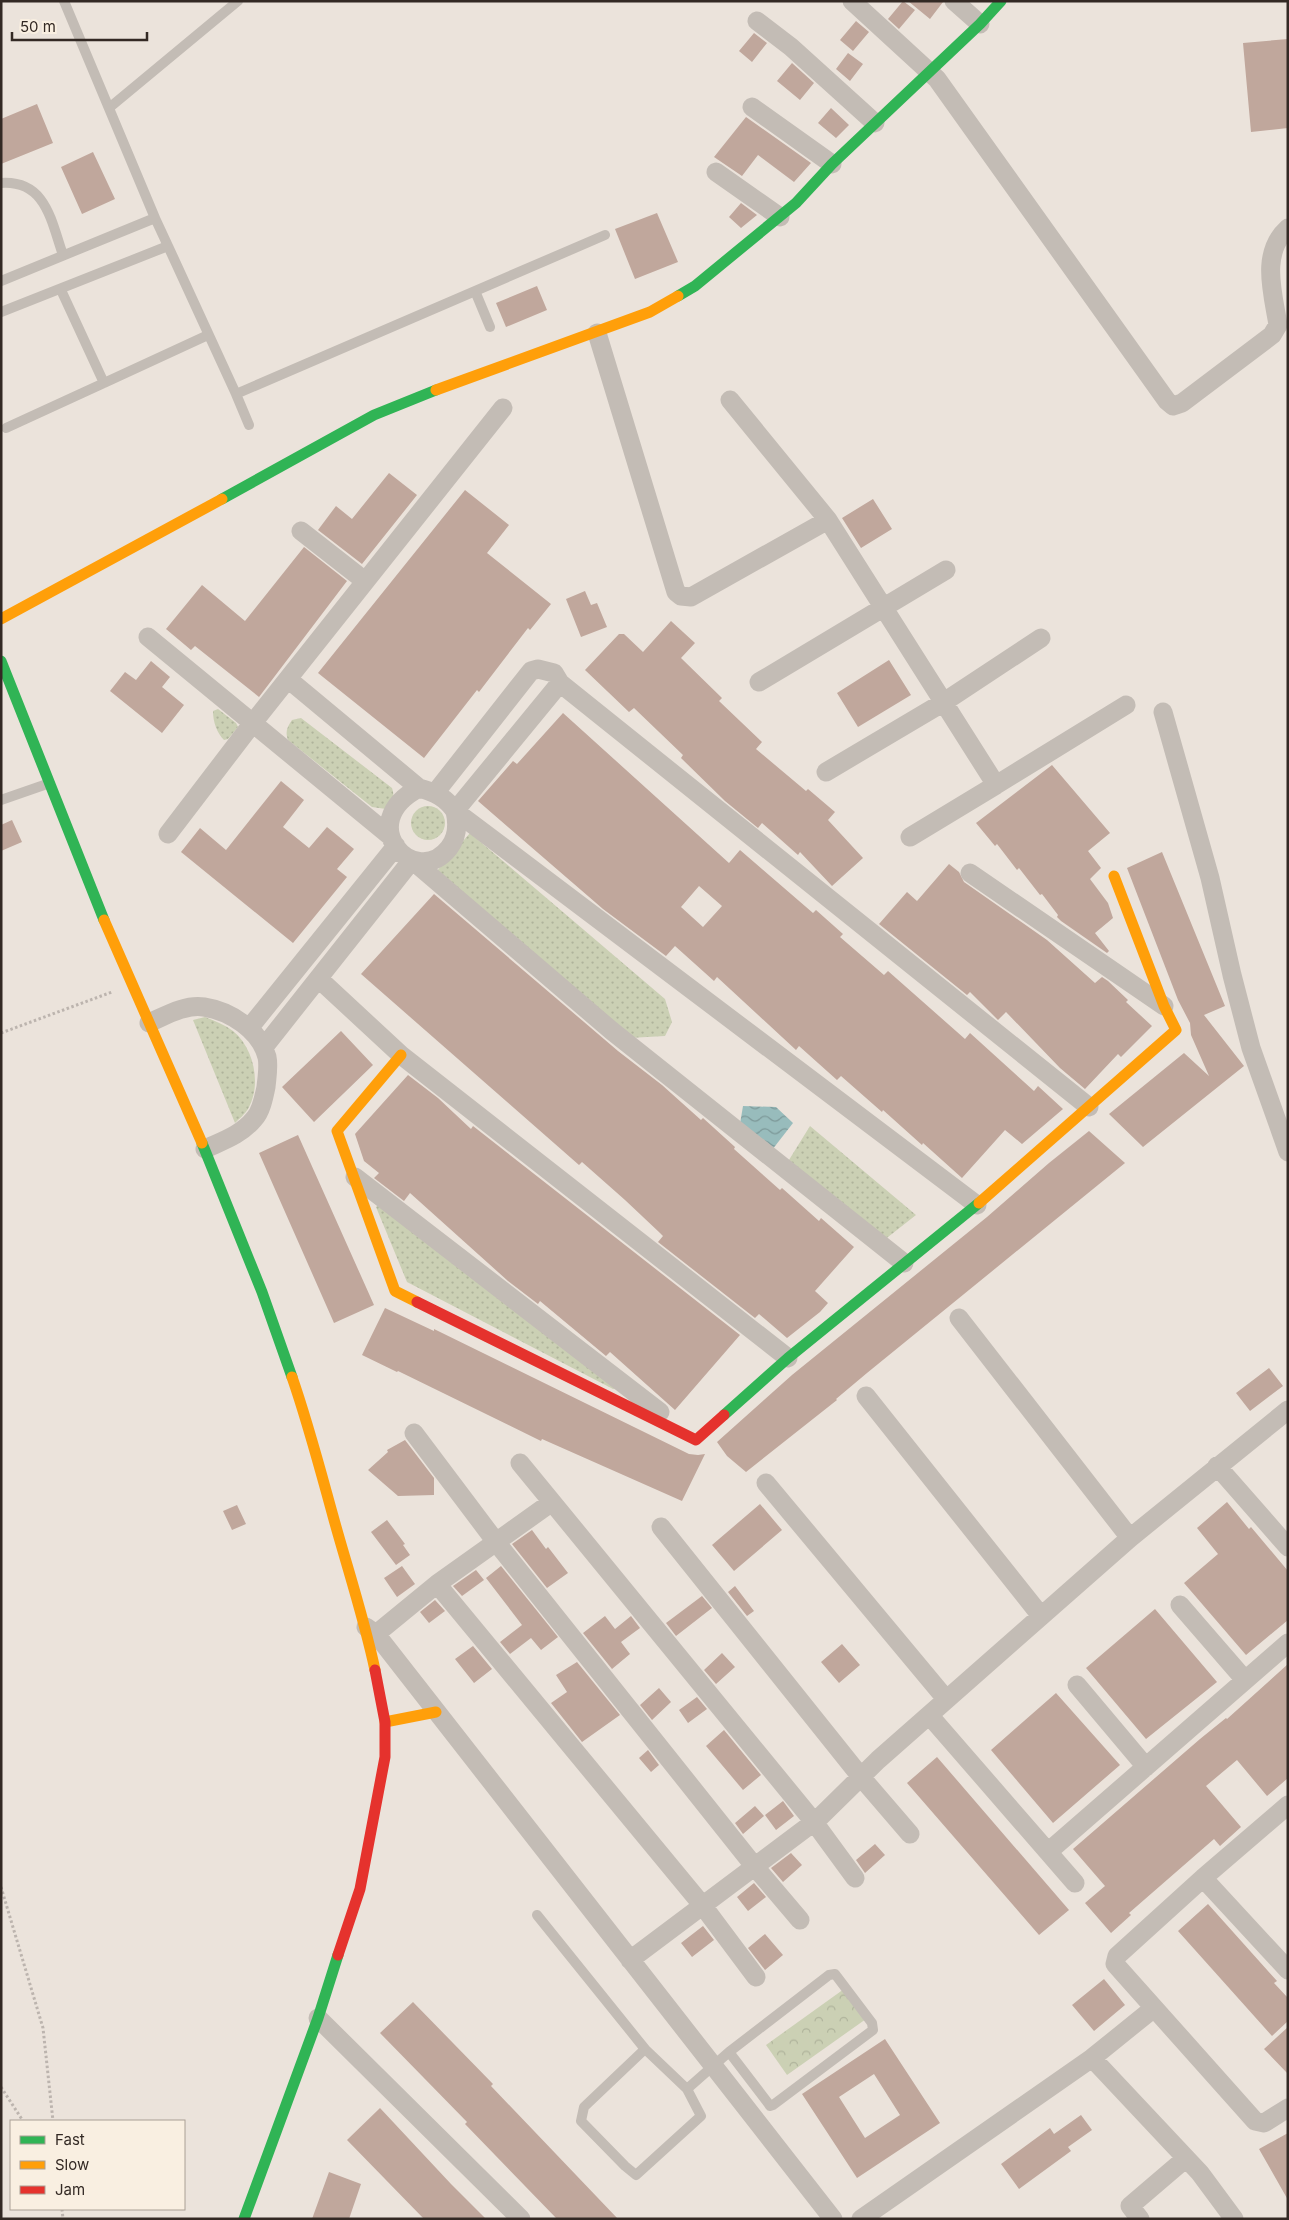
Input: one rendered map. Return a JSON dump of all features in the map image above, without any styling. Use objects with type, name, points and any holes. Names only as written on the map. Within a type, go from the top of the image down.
[{"type":"street","points":[[852,1],[930,71],[1167,401],[1173,406],[1182,403],[1272,335],[1278,325],[1270,274],[1272,255],[1279,238],[1288,228]]},
{"type":"street","points":[[954,1],[980,24]]},
{"type":"street","points":[[1,619],[337,437],[374,415],[445,386],[597,333],[650,312],[696,286],[796,203],[832,164],[980,24],[1001,1]]},
{"type":"street","points":[[757,21],[791,47],[875,124]]},
{"type":"street","points":[[752,107],[832,164]]},
{"type":"street","points":[[716,172],[780,217]]},
{"type":"street","points":[[597,333],[676,592],[681,596],[690,597],[828,520]]},
{"type":"street","points":[[730,400],[828,520],[996,785]]},
{"type":"street","points":[[168,834],[252,724],[503,408]]},
{"type":"street","points":[[301,531],[365,581]]},
{"type":"street","points":[[759,682],[946,570]]},
{"type":"street","points":[[148,637],[393,841],[412,860],[612,1031],[904,1263]]},
{"type":"street","points":[[826,772],[944,702],[1041,638]]},
{"type":"street","points":[[1,662],[90,889],[205,1149],[262,1292],[306,1416],[333,1516],[371,1630],[385,1722],[385,1757],[360,1888],[318,2018],[244,2219]]},
{"type":"street","points":[[393,841],[388,826],[391,816],[404,798],[427,791],[532,670],[538,669],[554,673],[560,683],[1089,1107]]},
{"type":"street","points":[[288,679],[427,791],[448,801],[455,811],[977,1205]]},
{"type":"street","points":[[412,860],[423,863],[434,861],[452,845],[457,822],[455,811],[560,683]]},
{"type":"street","points":[[910,837],[1126,704]]},
{"type":"street","points":[[1163,712],[1210,878],[1251,1048],[1288,1152]]},
{"type":"street","points":[[250,1028],[393,841]]},
{"type":"street","points":[[264,1047],[412,860]]},
{"type":"street","points":[[970,873],[1164,1006]]},
{"type":"street","points":[[696,1440],[788,1358],[977,1205],[1176,1030],[1164,1006],[1114,876]]},
{"type":"street","points":[[318,979],[401,1055],[788,1358]]},
{"type":"street","points":[[149,1023],[180,1010],[202,1006],[222,1012],[250,1028],[264,1047],[268,1058],[268,1073],[264,1096],[255,1118],[240,1132],[205,1149]]},
{"type":"street","points":[[401,1055],[337,1131],[395,1291],[696,1440]]},
{"type":"street","points":[[352,1175],[696,1440]]},
{"type":"street","points":[[959,1318],[1130,1538]]},
{"type":"street","points":[[866,1396],[1041,1616]]},
{"type":"street","points":[[630,1960],[814,1822],[929,1714],[1130,1538],[1288,1410]]},
{"type":"street","points":[[414,1433],[496,1542],[755,1867],[800,1920]]},
{"type":"street","points":[[520,1463],[814,1822],[856,1878]]},
{"type":"street","points":[[1217,1466],[1288,1547]]},
{"type":"street","points":[[766,1483],[946,1699]]},
{"type":"street","points":[[371,1630],[552,1502]]},
{"type":"street","points":[[661,1527],[861,1777],[910,1834]]},
{"type":"street","points":[[438,1584],[703,1906],[756,1977]]},
{"type":"street","points":[[1180,1605],[1246,1680]]},
{"type":"street","points":[[371,1630],[833,2219]]},
{"type":"street","points":[[1048,1852],[1288,1644]]},
{"type":"street","points":[[1077,1685],[1146,1767]]},
{"type":"street","points":[[385,1722],[436,1712]]},
{"type":"street","points":[[929,1714],[1075,1883]]},
{"type":"street","points":[[1288,1805],[1203,1878],[1117,1956],[1114,1964],[1255,2121],[1264,2122],[1288,2108]]},
{"type":"street","points":[[1203,1878],[1288,1970]]},
{"type":"street","points":[[861,2219],[1092,2058],[1154,2008]]},
{"type":"street","points":[[318,2018],[521,2219]]},
{"type":"street","points":[[1092,2058],[1200,2173],[1234,2219]]},
{"type":"street","points":[[1140,2219],[1130,2206],[1186,2159]]},
{"type":"lane","points":[[64,1],[155,218],[249,425]]},
{"type":"lane","points":[[109,108],[238,1]]},
{"type":"lane","points":[[1,184],[20,184],[33,190],[45,208],[63,255]]},
{"type":"lane","points":[[1,281],[155,218]]},
{"type":"lane","points":[[236,394],[605,235]]},
{"type":"lane","points":[[1,312],[61,290],[168,246]]},
{"type":"lane","points":[[61,290],[104,383]]},
{"type":"lane","points":[[475,291],[490,327]]},
{"type":"lane","points":[[6,428],[208,335]]},
{"type":"lane","points":[[1,800],[48,784]]},
{"type":"lane","points":[[537,1915],[645,2049],[687,2089],[701,2116],[636,2175],[581,2121],[584,2107],[645,2049]]},
{"type":"lane","points":[[687,2089],[729,2052],[828,1975],[835,1974],[872,2024],[872,2030],[773,2106],[770,2106],[729,2052]]},
{"type":"path","points":[[1,1034],[132,985]]},
{"type":"path","points":[[1,1887],[43,2028],[53,2120]]},
{"type":"path","points":[[1,2087],[22,2120]]},
{"type":"green space","points":[[218,709],[236,723],[238,727],[228,739],[224,740],[216,727],[213,711]]},
{"type":"green space","points":[[301,718],[392,788],[393,799],[386,809],[372,807],[288,740],[287,732],[289,725],[292,720]]},
{"type":"green space","points":[[428,806],[435,807],[440,811],[444,816],[444,830],[440,835],[435,839],[428,840],[421,839],[416,835],[412,830],[411,823],[412,816],[416,811],[421,807]]},
{"type":"green space","points":[[470,833],[665,999],[672,1022],[665,1036],[629,1038],[436,872]]},
{"type":"green space","points":[[205,1017],[233,1031],[240,1038],[251,1057],[254,1067],[255,1089],[252,1099],[247,1111],[235,1123],[193,1020]]},
{"type":"green space","points":[[810,1126],[916,1215],[874,1248],[784,1168]]},
{"type":"green space","points":[[382,1201],[624,1387],[613,1389],[407,1282],[376,1207]]},
{"type":"green space","points":[[844,1989],[866,2019],[787,2075],[766,2045]]},
{"type":"water","points":[[743,1106],[776,1107],[793,1123],[772,1150],[740,1124]]},
{"type":"building","points":[[903,1],[915,10],[899,29],[888,19]]},
{"type":"building","points":[[908,1],[943,1],[943,2],[930,19]]},
{"type":"building","points":[[856,21],[869,32],[853,51],[840,40]]},
{"type":"building","points":[[754,33],[767,43],[752,62],[739,51]]},
{"type":"building","points":[[1288,39],[1288,128],[1251,132],[1243,43]]},
{"type":"building","points":[[848,53],[863,64],[850,81],[836,69]]},
{"type":"building","points":[[792,63],[814,83],[800,100],[777,81]]},
{"type":"building","points":[[37,104],[53,143],[1,164],[1,119]]},
{"type":"building","points":[[831,108],[849,125],[836,138],[818,123]]},
{"type":"building","points":[[746,117],[811,163],[794,182],[758,155],[742,176],[714,157]]},
{"type":"building","points":[[93,152],[115,199],[82,214],[61,167]]},
{"type":"building","points":[[741,203],[757,215],[741,228],[729,217]]},
{"type":"building","points":[[657,213],[678,262],[635,279],[615,229]]},
{"type":"building","points":[[537,286],[547,310],[506,327],[496,303]]},
{"type":"building","points":[[389,473],[417,495],[362,564],[318,530],[336,506],[352,519]]},
{"type":"building","points":[[465,490],[509,525],[487,553],[551,604],[530,630],[528,628],[479,692],[477,690],[424,758],[318,673]]},
{"type":"building","points":[[873,499],[892,529],[861,548],[842,518]]},
{"type":"building","points":[[304,547],[347,581],[259,697],[195,646],[191,650],[166,629],[202,585],[245,621]]},
{"type":"building","points":[[585,591],[591,605],[597,603],[607,627],[581,637],[566,599]]},
{"type":"building","points":[[671,621],[695,643],[681,658],[722,698],[719,701],[762,742],[756,749],[806,791],[808,789],[835,812],[828,820],[863,858],[832,886],[800,852],[798,855],[762,823],[758,828],[725,801],[681,758],[683,755],[634,708],[629,712],[585,670],[619,634],[624,634],[643,652]]},
{"type":"building","points":[[889,660],[911,695],[858,727],[837,693]]},
{"type":"building","points":[[151,661],[170,677],[162,687],[184,705],[162,733],[110,691],[125,672],[136,680]]},
{"type":"building","points":[[563,713],[729,863],[740,850],[813,913],[816,910],[843,934],[840,937],[884,975],[888,971],[965,1039],[970,1033],[1034,1091],[1038,1086],[1063,1109],[1022,1144],[1005,1130],[962,1178],[923,1143],[922,1145],[841,1076],[837,1080],[799,1046],[796,1050],[717,977],[714,981],[675,946],[666,956],[603,909],[478,801],[513,761],[517,764]],"holes":[[[699,886],[722,906],[703,927],[681,907]]]},
{"type":"building","points":[[1052,765],[1110,833],[1088,851],[1101,868],[1090,879],[1108,903],[1113,918],[1095,933],[1109,951],[1107,953],[1061,921],[1042,894],[1040,895],[1019,868],[1017,870],[997,844],[995,846],[976,823]]},
{"type":"building","points":[[281,781],[304,800],[283,827],[309,848],[327,827],[354,849],[337,869],[347,877],[293,943],[181,852],[200,828],[226,850]]},
{"type":"building","points":[[12,820],[22,842],[1,851],[1,825]]},
{"type":"building","points":[[1162,852],[1225,1006],[1204,1015],[1244,1066],[1143,1147],[1109,1114],[1184,1053],[1209,1076],[1191,1035],[1190,1023],[1178,1000],[1127,868]]},
{"type":"building","points":[[949,864],[959,872],[964,882],[1047,940],[1095,983],[1102,977],[1108,981],[1128,1000],[1126,1002],[1152,1026],[1121,1057],[1118,1054],[1085,1089],[1060,1068],[1006,1012],[998,1020],[970,992],[967,995],[879,924],[907,892],[917,901]]},
{"type":"building","points":[[434,894],[618,1051],[662,1085],[701,1120],[703,1118],[780,1190],[782,1188],[819,1221],[821,1218],[854,1247],[815,1291],[828,1303],[820,1312],[787,1338],[759,1314],[755,1318],[658,1242],[663,1236],[625,1200],[582,1162],[579,1165],[361,974]]},
{"type":"building","points":[[341,1031],[373,1065],[314,1122],[282,1087]]},
{"type":"building","points":[[408,1075],[438,1098],[471,1129],[473,1126],[740,1335],[675,1410],[610,1352],[606,1356],[540,1301],[538,1304],[508,1281],[410,1193],[404,1201],[374,1178],[379,1173],[364,1161],[355,1134]]},
{"type":"building","points":[[1089,1131],[1125,1163],[867,1373],[837,1400],[746,1472],[727,1456],[717,1442],[792,1375],[987,1217]]},
{"type":"building","points":[[298,1135],[374,1305],[334,1323],[259,1153]]},
{"type":"building","points":[[385,1308],[434,1331],[434,1329],[689,1454],[705,1454],[682,1501],[542,1439],[541,1441],[362,1355]]},
{"type":"building","points":[[1269,1368],[1283,1386],[1250,1411],[1236,1393]]},
{"type":"building","points":[[405,1440],[434,1478],[434,1495],[398,1496],[368,1470],[388,1452],[387,1450]]},
{"type":"building","points":[[1227,1502],[1288,1571],[1288,1620],[1246,1655],[1184,1583],[1218,1554],[1197,1528]]},
{"type":"building","points":[[760,1504],[782,1530],[734,1571],[712,1545]]},
{"type":"building","points":[[237,1505],[246,1524],[232,1530],[223,1511]]},
{"type":"building","points":[[387,1520],[405,1544],[403,1545],[410,1555],[396,1565],[371,1532]]},
{"type":"building","points":[[532,1530],[568,1573],[547,1588],[512,1544]]},
{"type":"building","points":[[402,1566],[415,1584],[397,1597],[384,1578]]},
{"type":"building","points":[[501,1566],[558,1637],[541,1650],[531,1638],[510,1654],[500,1642],[522,1625],[486,1578]]},
{"type":"building","points":[[476,1570],[484,1580],[462,1596],[453,1586]]},
{"type":"building","points":[[735,1586],[754,1611],[747,1616],[728,1592]]},
{"type":"building","points":[[702,1596],[712,1608],[676,1636],[666,1623]]},
{"type":"building","points":[[435,1600],[445,1611],[429,1623],[420,1612]]},
{"type":"building","points":[[1155,1609],[1217,1682],[1146,1739],[1086,1668]]},
{"type":"building","points":[[605,1616],[615,1629],[631,1616],[640,1628],[621,1642],[630,1654],[612,1669],[583,1633]]},
{"type":"building","points":[[842,1644],[860,1665],[839,1683],[821,1662]]},
{"type":"building","points":[[473,1646],[492,1669],[474,1683],[455,1659]]},
{"type":"building","points":[[722,1653],[735,1667],[716,1684],[704,1670]]},
{"type":"building","points":[[577,1662],[620,1715],[582,1742],[551,1703],[567,1692],[556,1675]]},
{"type":"building","points":[[1288,1664],[1288,1778],[1267,1796],[1237,1760],[1206,1786],[1241,1827],[1220,1846],[1214,1839],[1129,1913],[1131,1915],[1111,1933],[1085,1903],[1105,1886],[1073,1849],[1200,1739],[1227,1719]]},
{"type":"building","points":[[659,1688],[671,1702],[652,1720],[640,1705]]},
{"type":"building","points":[[1056,1693],[1120,1765],[1053,1823],[991,1750]]},
{"type":"building","points":[[697,1697],[707,1709],[688,1723],[679,1710]]},
{"type":"building","points":[[724,1730],[761,1775],[743,1790],[706,1746]]},
{"type":"building","points":[[648,1750],[659,1765],[651,1772],[639,1758]]},
{"type":"building","points":[[937,1757],[1069,1910],[1039,1935],[907,1783]]},
{"type":"building","points":[[783,1801],[794,1816],[776,1830],[765,1815]]},
{"type":"building","points":[[755,1806],[764,1816],[743,1834],[735,1823]]},
{"type":"building","points":[[875,1844],[885,1855],[865,1873],[856,1860]]},
{"type":"building","points":[[791,1853],[802,1865],[783,1882],[771,1868]]},
{"type":"building","points":[[754,1883],[766,1897],[748,1911],[737,1897]]},
{"type":"building","points":[[1208,1904],[1277,1981],[1274,1983],[1288,1998],[1288,2021],[1272,2036],[1178,1931]]},
{"type":"building","points":[[703,1926],[714,1940],[692,1957],[681,1943]]},
{"type":"building","points":[[765,1934],[783,1955],[765,1970],[748,1948]]},
{"type":"building","points":[[1104,1979],[1125,2005],[1094,2031],[1072,2005]]},
{"type":"building","points":[[413,2002],[493,2084],[491,2086],[618,2219],[557,2219],[465,2124],[467,2122],[380,2033]]},
{"type":"building","points":[[1288,2027],[1288,2074],[1264,2049]]},
{"type":"building","points":[[885,2039],[940,2123],[857,2178],[802,2094]],"holes":[[[874,2074],[900,2115],[865,2138],[839,2097]]]},
{"type":"building","points":[[380,2108],[486,2219],[424,2219],[347,2140]]},
{"type":"building","points":[[1081,2115],[1092,2130],[1068,2147],[1071,2151],[1019,2189],[1001,2164],[1050,2128],[1054,2134]]},
{"type":"building","points":[[1288,2133],[1288,2200],[1259,2149]]},
{"type":"building","points":[[329,2172],[361,2184],[349,2219],[312,2219]]},
{"type":"traffic: fast","points":[[678,296],[695,286],[796,203],[832,164],[980,24],[1001,1]]},
{"type":"traffic: fast","points":[[222,499],[374,415],[436,390]]},
{"type":"traffic: fast","points":[[1,661],[104,920]]},
{"type":"traffic: fast","points":[[202,1143],[262,1292],[292,1377]]},
{"type":"traffic: fast","points":[[724,1415],[788,1358],[979,1203]]},
{"type":"traffic: fast","points":[[244,2219],[318,2018],[338,1955]]},
{"type":"traffic: slow","points":[[436,390],[650,312],[678,296]]},
{"type":"traffic: slow","points":[[1,619],[222,499]]},
{"type":"traffic: slow","points":[[979,1203],[1176,1030],[1164,1006],[1114,876]]},
{"type":"traffic: slow","points":[[104,920],[202,1143]]},
{"type":"traffic: slow","points":[[401,1055],[337,1131],[395,1291],[417,1302]]},
{"type":"traffic: slow","points":[[292,1377],[309,1429],[366,1631],[375,1670]]},
{"type":"traffic: slow","points":[[385,1722],[436,1712]]},
{"type":"traffic: jam","points":[[417,1302],[696,1440],[724,1415]]},
{"type":"traffic: jam","points":[[338,1955],[360,1889],[385,1757],[385,1722],[375,1670]]}]
